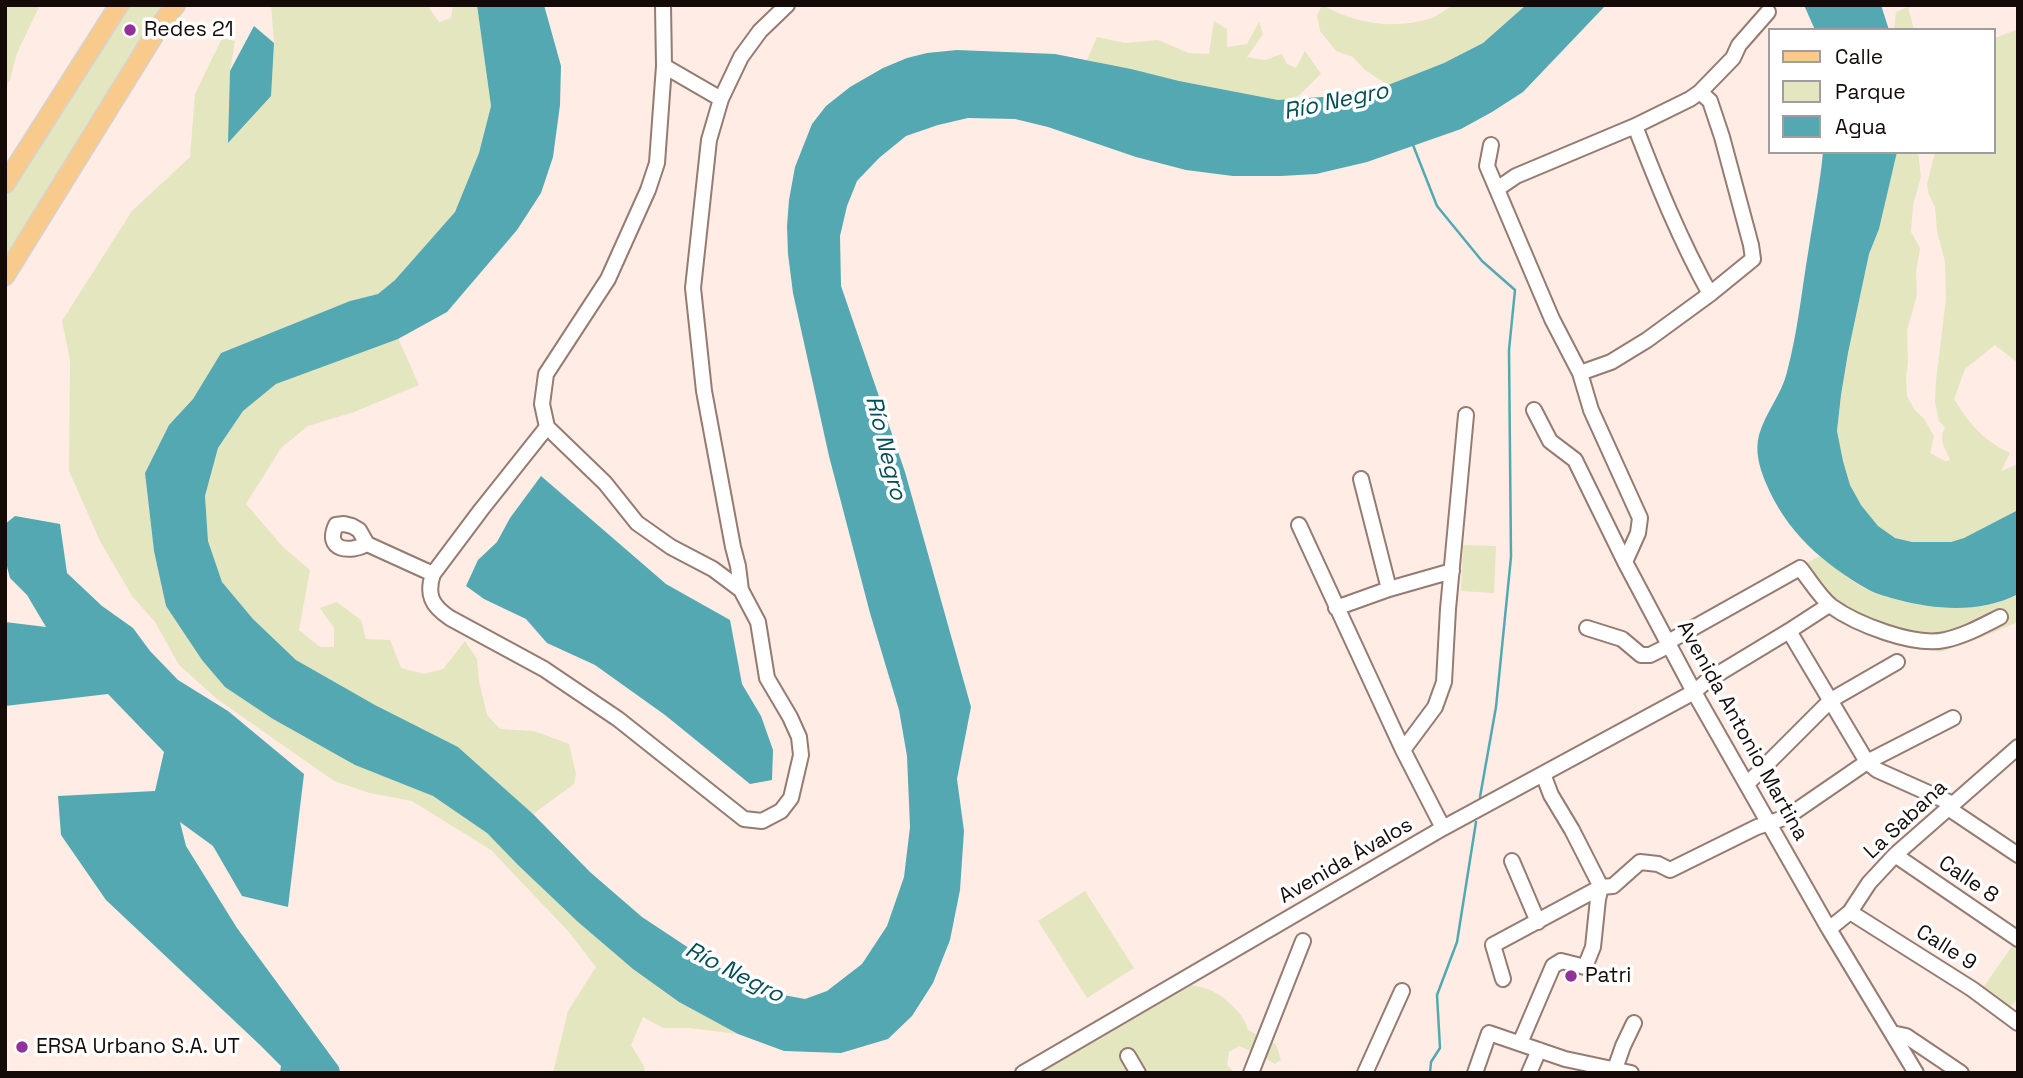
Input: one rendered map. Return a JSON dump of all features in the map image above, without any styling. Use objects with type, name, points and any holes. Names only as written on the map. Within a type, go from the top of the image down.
[{"type":"main road","points":[[5,184],[119,5]]},
{"type":"main road","points":[[5,276],[163,21],[176,5]]},
{"type":"street","points":[[663,5],[664,66],[657,163],[648,190],[608,279],[546,374],[541,404],[547,427],[606,483],[637,523],[671,547],[713,569],[741,590]]},
{"type":"street","points":[[547,427],[433,574],[429,586],[436,608],[544,669],[618,719],[744,819],[762,821],[781,811],[791,798],[802,755],[799,737],[766,678],[758,622],[741,590],[704,391],[693,288],[709,140],[721,99],[741,57],[760,31],[787,5]]},
{"type":"street","points":[[1497,189],[1516,176],[1635,126],[1700,92],[1733,58],[1739,45],[1768,12]]},
{"type":"street","points":[[664,66],[721,99]]},
{"type":"street","points":[[1580,373],[1611,362],[1635,348],[1753,259],[1722,137],[1710,101],[1700,92]]},
{"type":"street","points":[[1635,126],[1667,206],[1710,294]]},
{"type":"street","points":[[1491,145],[1488,166],[1497,189],[1552,319],[1580,373],[1591,410],[1640,518],[1638,533],[1625,562]]},
{"type":"street","name":"Avenida Antonio Martina","points":[[1534,410],[1550,441],[1575,460],[1694,692],[1829,929],[1916,1073]]},
{"type":"street","points":[[1403,750],[1435,707],[1444,682],[1465,415]]},
{"type":"street","points":[[1361,479],[1389,589]]},
{"type":"street","points":[[1299,526],[1403,750],[1443,828]]},
{"type":"street","points":[[367,544],[433,574]]},
{"type":"street","points":[[713,569],[723,567],[727,563],[733,547]]},
{"type":"street","points":[[1587,628],[1622,639],[1641,655],[1650,655],[1800,568],[1829,605],[1880,631],[1905,638],[1942,641],[1975,630],[2000,617]]},
{"type":"street","points":[[1336,608],[1452,571]]},
{"type":"street","name":"Avenida Ávalos","points":[[1023,1073],[1443,828],[1694,692],[1707,680],[1829,605]]},
{"type":"street","points":[[1789,631],[1867,762],[1877,770],[1950,806],[2018,855]]},
{"type":"street","points":[[1747,784],[1831,700],[1897,662]]},
{"type":"street","points":[[1503,979],[1493,945],[1601,887],[1613,886],[1640,862],[1658,864],[1670,870],[1757,827],[1787,817],[1867,762],[1953,718]]},
{"type":"street","name":"La Sabana","points":[[1829,929],[1850,912],[1869,883],[1895,855],[1950,806],[2012,762],[2018,747]]},
{"type":"street","points":[[1520,1043],[1553,966],[1561,961],[1585,967],[1593,947],[1601,887],[1551,795],[1543,774]]},
{"type":"street","name":"Calle 8","points":[[1895,855],[2018,939]]},
{"type":"street","points":[[1512,861],[1538,922]]},
{"type":"street","name":"Calle 9","points":[[1850,912],[1972,989],[2018,1023]]},
{"type":"street","points":[[1251,1073],[1303,941]]},
{"type":"street","points":[[1365,1073],[1402,991]]},
{"type":"street","points":[[1607,1070],[1634,1023]]},
{"type":"street","points":[[1475,1073],[1489,1032],[1565,1059],[1630,1073]]},
{"type":"street","points":[[1892,1033],[1906,1036],[1961,1073]]},
{"type":"street","points":[[1529,1073],[1539,1049]]},
{"type":"street","points":[[1128,1056],[1138,1073]]},
{"type":"green space","points":[[5,5],[40,5],[17,53],[10,80],[5,87]]},
{"type":"green space","points":[[129,5],[167,5],[97,108],[5,257],[5,199]]},
{"type":"green space","points":[[271,5],[427,5],[439,22],[451,18],[453,5],[477,5],[491,106],[479,153],[455,212],[395,280],[378,294],[350,301],[221,353],[193,399],[169,425],[145,473],[154,551],[166,606],[202,660],[273,719],[355,765],[433,796],[487,833],[578,922],[633,969],[679,1002],[738,1034],[690,1028],[663,1028],[643,1017],[631,1045],[644,1066],[645,1073],[553,1073],[568,1011],[596,967],[568,931],[491,850],[412,801],[370,793],[334,781],[217,699],[179,665],[155,622],[132,596],[100,541],[69,471],[70,360],[62,321],[132,211],[190,157],[195,94],[222,38],[235,41],[230,71],[229,142],[274,43]]},
{"type":"green space","points":[[1322,5],[1362,21],[1404,24],[1432,18],[1455,5],[1526,5],[1483,43],[1444,63],[1388,85],[1365,70],[1353,57],[1336,51],[1320,31],[1317,16]]},
{"type":"green space","points":[[1908,7],[1913,28],[1894,28],[1896,12]]},
{"type":"green space","points":[[1214,21],[1227,29],[1227,47],[1247,44],[1259,22],[1263,34],[1247,57],[1265,60],[1282,54],[1287,64],[1296,68],[1305,51],[1321,74],[1294,100],[1278,100],[1087,60],[1097,37],[1125,43],[1158,40],[1189,53],[1209,54]]},
{"type":"green space","points":[[2018,29],[2018,363],[1995,345],[1965,369],[1954,399],[1978,430],[1992,443],[2010,453],[2001,471],[2018,464],[2018,510],[1951,542],[1912,542],[1895,538],[1878,526],[1861,505],[1850,485],[1837,431],[1841,395],[1869,254],[1879,229],[1897,154],[1918,154],[1921,177],[1913,205],[1911,232],[1920,248],[1916,273],[1917,295],[1907,330],[1907,396],[1934,436],[1930,453],[1945,461],[1950,460],[1942,440],[1945,427],[1939,421],[1935,402],[1946,299],[1945,262],[1937,231],[1935,207],[1927,184],[1934,154],[1995,154],[1995,38]]},
{"type":"green space","points":[[398,338],[419,385],[354,412],[308,426],[281,448],[246,504],[283,547],[310,570],[299,630],[320,647],[334,647],[334,628],[320,608],[337,602],[361,620],[366,639],[390,640],[401,668],[424,674],[443,669],[465,641],[477,659],[487,715],[500,729],[534,731],[569,744],[576,774],[574,784],[533,814],[458,747],[375,705],[296,660],[253,619],[222,582],[208,541],[205,496],[218,448],[243,411],[276,384]]},
{"type":"green space","points":[[1463,545],[1496,546],[1494,593],[1461,591]]},
{"type":"green space","points":[[1820,556],[1860,586],[1885,596],[1935,605],[1976,607],[2004,601],[2018,594],[2018,622],[1940,652],[1884,641],[1845,611],[1803,565]]},
{"type":"green space","points":[[1085,891],[1134,968],[1087,998],[1038,921]]},
{"type":"green space","points":[[2015,942],[2018,944],[2018,997],[2010,1008],[1982,989]]},
{"type":"green space","points":[[1192,985],[1212,991],[1230,1003],[1248,1030],[1276,1044],[1281,1060],[1275,1064],[1239,1046],[1229,1052],[1227,1065],[1234,1072],[1245,1073],[1040,1073]]},
{"type":"water","name":"Río Negro","points":[[477,5],[544,5],[561,66],[560,105],[553,157],[541,193],[517,230],[447,312],[398,339],[276,384],[243,411],[218,448],[205,496],[208,541],[222,582],[253,619],[296,660],[375,705],[458,747],[533,814],[590,872],[642,917],[716,966],[778,994],[805,999],[827,991],[862,964],[887,926],[904,877],[910,827],[907,756],[899,710],[870,613],[829,456],[793,293],[788,254],[789,200],[795,167],[812,124],[826,106],[850,87],[883,68],[927,53],[957,50],[1055,54],[1278,100],[1323,97],[1388,85],[1444,63],[1483,43],[1526,5],[1606,5],[1523,92],[1492,112],[1461,129],[1367,162],[1316,174],[1233,176],[1186,170],[1015,119],[968,118],[906,136],[857,181],[847,206],[840,236],[841,286],[905,472],[971,707],[957,779],[964,831],[960,890],[950,940],[933,983],[912,1016],[888,1039],[841,1053],[784,1051],[738,1034],[679,1002],[633,969],[578,922],[487,833],[433,796],[355,765],[273,719],[225,687],[202,660],[166,606],[154,551],[145,473],[169,425],[193,399],[221,353],[350,301],[378,294],[395,280],[455,212],[479,153],[491,106]]},
{"type":"water","points":[[1804,5],[1881,5],[1888,28],[1814,28]]},
{"type":"water","points":[[254,26],[274,43],[271,96],[228,143],[230,71]]},
{"type":"water","points":[[1823,154],[1897,154],[1879,229],[1869,254],[1841,395],[1837,431],[1850,485],[1861,505],[1878,526],[1895,538],[1912,542],[1951,542],[2018,510],[2018,594],[1975,607],[1944,608],[1872,592],[1836,569],[1807,544],[1784,516],[1765,481],[1758,458],[1758,441],[1785,380],[1791,357]]},
{"type":"water","points":[[541,476],[666,584],[730,620],[742,684],[761,716],[773,750],[772,780],[750,784],[665,715],[595,665],[547,643],[526,619],[484,599],[466,586],[478,560],[497,542],[510,518]]},
{"type":"water","points":[[15,516],[60,524],[67,573],[102,606],[133,628],[150,651],[178,680],[228,711],[304,774],[288,907],[242,896],[213,846],[180,822],[186,846],[237,928],[339,1067],[340,1073],[280,1073],[281,1066],[260,1045],[106,900],[61,835],[58,796],[155,791],[164,752],[108,694],[5,706],[5,622],[46,627],[27,595],[10,578],[5,559],[5,524]]},
{"type":"waterway","points":[[1413,145],[1437,206],[1482,261],[1515,290],[1509,350],[1511,557],[1496,707],[1480,797]]},
{"type":"waterway","points":[[1430,1073],[1431,1062],[1440,1048],[1437,995],[1457,942],[1476,822]]},
{"type":"place","name":"Redes 21","points":[[130,30]]},
{"type":"place","name":"Patri","points":[[1571,976]]},
{"type":"place","name":"ERSA Urbano S.A. UT","points":[[22,1047]]}]
